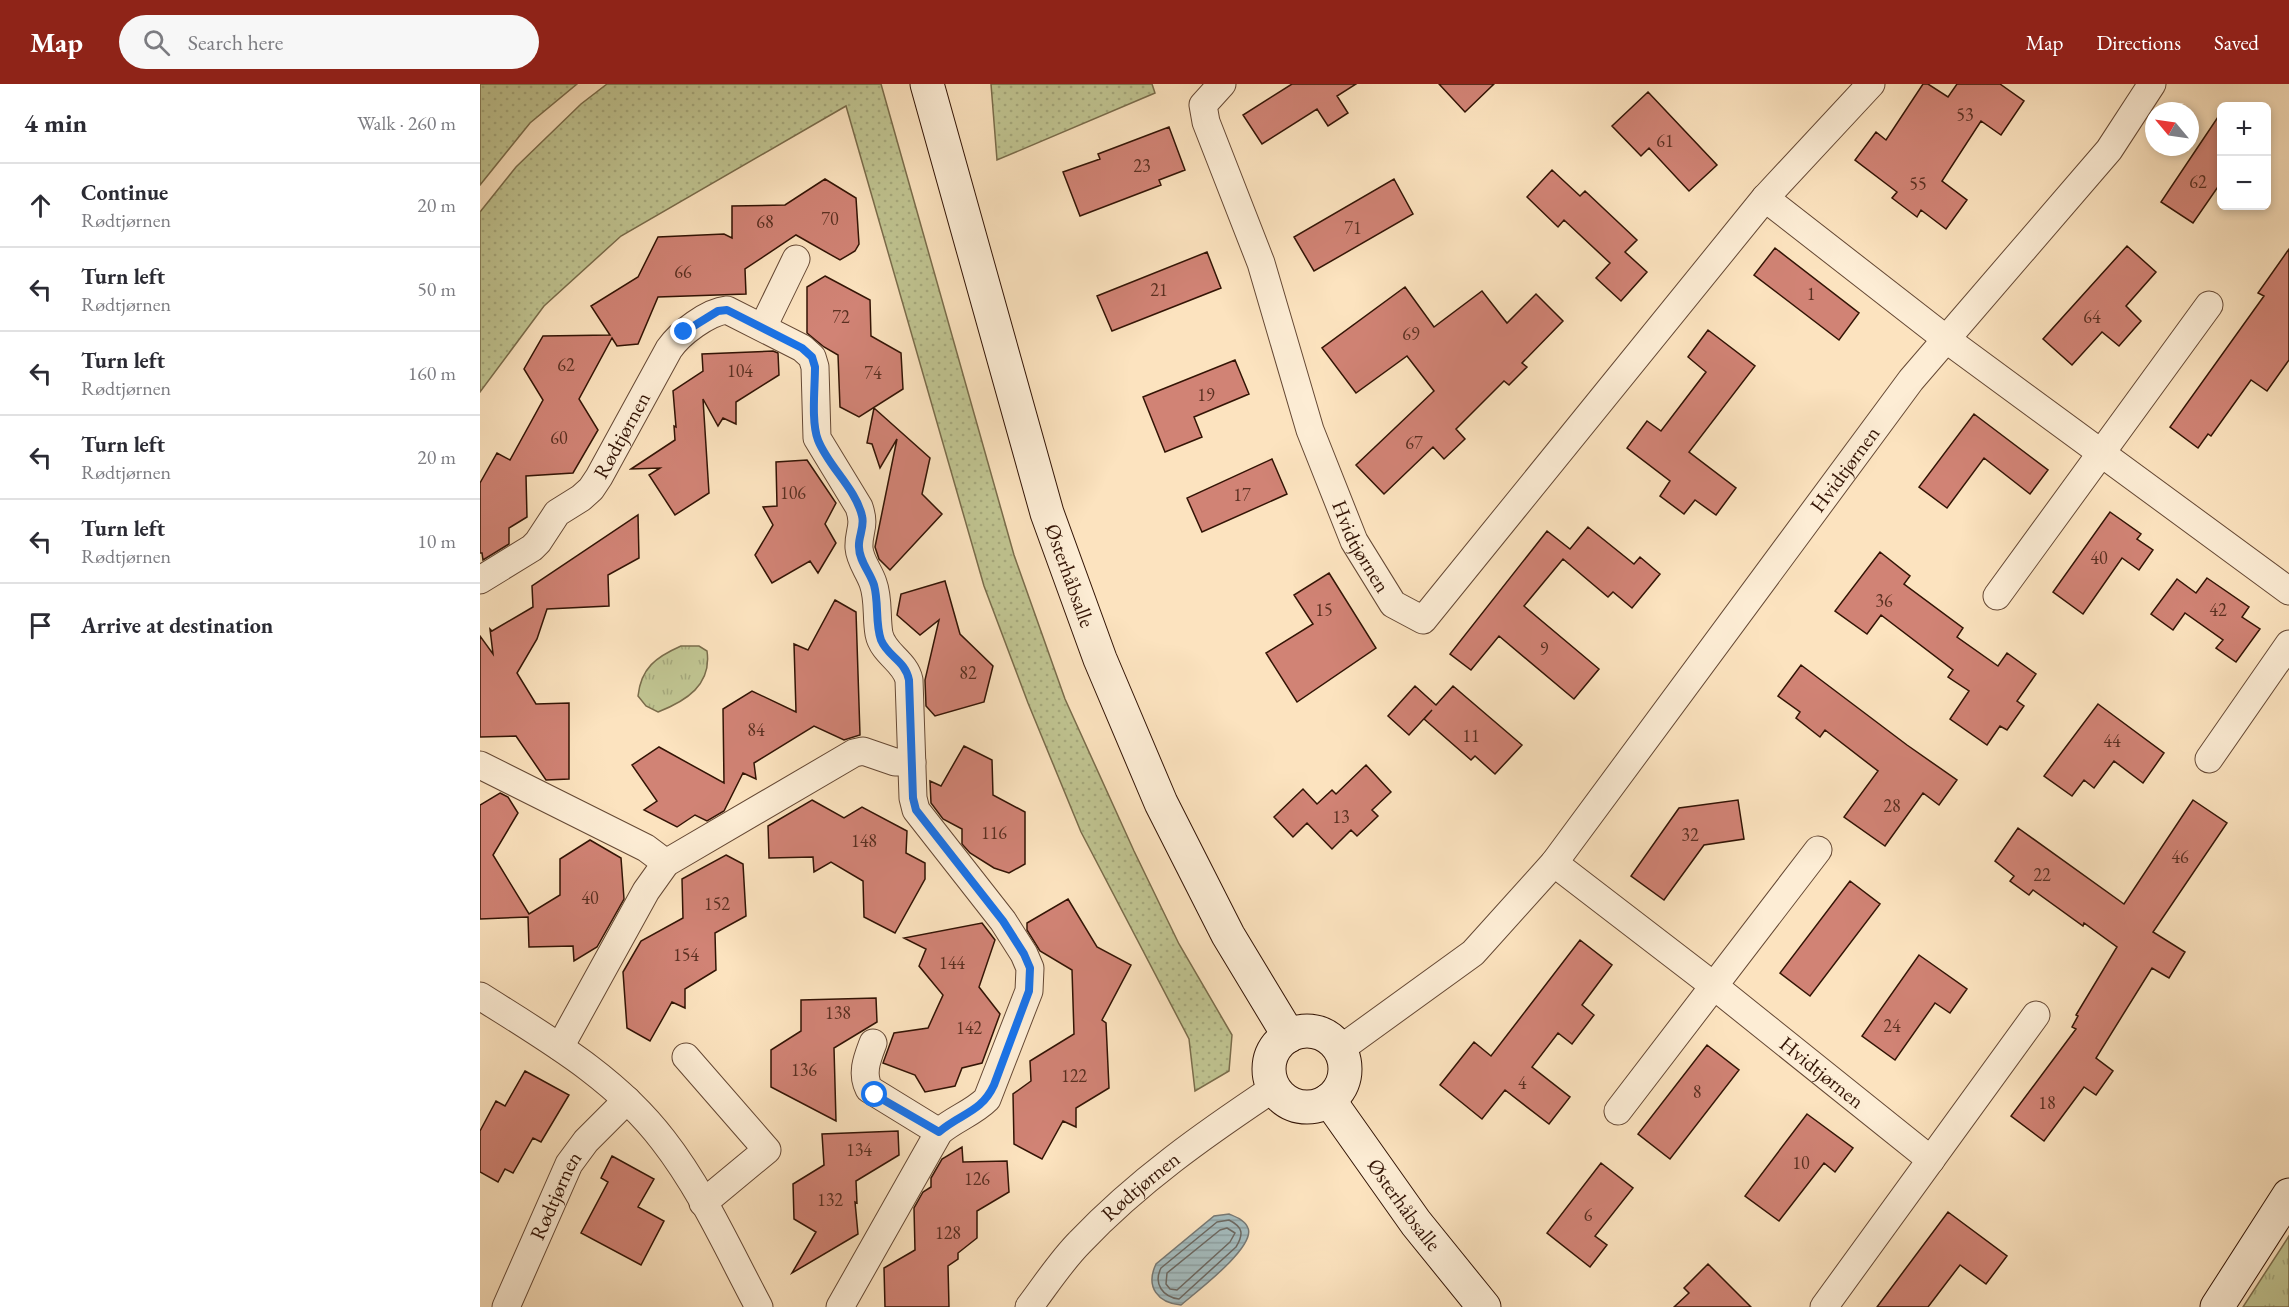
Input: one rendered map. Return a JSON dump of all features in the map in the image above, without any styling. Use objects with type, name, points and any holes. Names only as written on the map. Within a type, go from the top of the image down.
[{"type":"street","name":"Østerhåbsalle","points":[[927,84],[1047,513],[1100,659],[1166,813],[1228,935],[1289,1036]]},
{"type":"street","name":"Hvidtjørnen","points":[[1222,84],[1203,105],[1206,122],[1261,263],[1310,430],[1360,550],[1393,604],[1423,620],[1765,198],[1871,84]]},
{"type":"street","name":"Hvidtjørnen","points":[[1339,1050],[1473,953],[1554,863],[1911,380],[2109,150],[2152,84]]},
{"type":"street","points":[[1765,198],[1946,339],[2289,591]]},
{"type":"street","points":[[763,327],[796,259]]},
{"type":"street","points":[[1997,596],[2209,304]]},
{"type":"street","name":"Rødtjørnen","points":[[480,580],[532,548],[557,513],[591,489],[675,340],[718,311],[727,310],[736,313],[802,348],[812,357],[815,367],[818,438],[859,507],[863,527],[858,546],[877,596],[879,634],[882,644],[907,670],[913,798],[916,810],[1003,921],[1030,968],[1029,991],[987,1099],[978,1108],[950,1123],[939,1132],[840,1307]]},
{"type":"street","points":[[2209,759],[2289,644]]},
{"type":"street","points":[[560,1047],[645,891],[666,862],[854,753],[863,751],[895,762],[912,762]]},
{"type":"street","points":[[480,765],[646,848],[666,862]]},
{"type":"street","points":[[1618,1111],[1818,850]]},
{"type":"street","name":"Hvidtjørnen","points":[[1554,863],[1714,986],[1931,1160]]},
{"type":"street","points":[[480,996],[598,1074],[627,1100],[663,1139],[703,1203],[759,1307]]},
{"type":"street","points":[[1824,1307],[2036,1015]]},
{"type":"street","points":[[1312,1031],[1325,1035],[1339,1050],[1343,1056],[1345,1070],[1337,1092],[1329,1100],[1307,1107],[1296,1105],[1284,1099],[1274,1088],[1270,1075],[1270,1061],[1275,1048],[1289,1036],[1298,1032],[1312,1031]]},
{"type":"street","points":[[873,1043],[864,1072],[869,1089],[939,1132]]},
{"type":"street","points":[[686,1056],[767,1150],[703,1203]]},
{"type":"street","name":"Rødtjørnen","points":[[1029,1307],[1078,1242],[1151,1176],[1200,1137],[1274,1088]]},
{"type":"street","name":"Rødtjørnen","points":[[506,1307],[569,1164],[586,1141],[627,1100]]},
{"type":"street","name":"Østerhåbsalle","points":[[1329,1100],[1416,1223],[1484,1307]]},
{"type":"street","points":[[2217,1307],[2289,1195]]},
{"type":"green space","points":[[480,84],[577,84],[530,123],[480,185]]},
{"type":"green space","points":[[607,84],[881,84],[1014,555],[1065,699],[1134,851],[1179,944],[1232,1035],[1229,1071],[1195,1091],[1189,1039],[1081,832],[1028,703],[984,586],[846,106],[621,236],[544,306],[480,392],[480,212],[516,167],[581,104]]},
{"type":"green space","points":[[991,84],[1152,84],[1155,93],[997,160]]},
{"type":"green space","points":[[681,646],[699,646],[707,651],[705,673],[695,690],[687,697],[658,712],[646,706],[638,696],[642,678],[657,659]]},
{"type":"green space","points":[[2289,1236],[2289,1307],[2243,1307]]},
{"type":"water","points":[[1229,1214],[1243,1221],[1248,1228],[1248,1236],[1234,1257],[1181,1305],[1173,1304],[1160,1297],[1153,1287],[1152,1280],[1156,1264],[1214,1216]]},
{"type":"building","points":[[1292,84],[1356,84],[1337,96],[1348,113],[1328,126],[1317,109],[1262,144],[1243,115]]},
{"type":"building","points":[[1439,84],[1494,84],[1465,112]]},
{"type":"building","points":[[1923,84],[1928,84],[1948,97],[1957,84],[2000,84],[2024,101],[2001,135],[1981,121],[1942,181],[1967,200],[1946,229],[1921,210],[1917,217],[1892,198],[1897,192],[1855,160],[1876,132],[1886,140]]},
{"type":"building","points":[[1648,92],[1717,165],[1689,191],[1649,148],[1641,156],[1612,126]]},
{"type":"building","points":[[2217,118],[2217,188],[2193,223],[2161,202],[2192,156],[2199,156],[2199,145]]},
{"type":"building","points":[[1169,127],[1185,170],[1159,180],[1161,185],[1080,216],[1063,172],[1100,159],[1098,154]]},
{"type":"building","points":[[1552,170],[1580,196],[1585,191],[1637,240],[1625,252],[1647,272],[1621,301],[1596,278],[1610,263],[1564,220],[1558,227],[1527,197]]},
{"type":"building","points":[[825,179],[856,198],[859,244],[855,251],[840,260],[796,235],[745,269],[746,294],[658,297],[638,344],[617,346],[612,338],[579,399],[598,430],[573,473],[526,476],[527,517],[509,528],[509,544],[483,560],[482,553],[480,553],[480,483],[497,453],[510,460],[543,400],[524,369],[543,336],[610,335],[591,306],[638,277],[658,237],[724,234],[732,238],[732,206],[785,205]]},
{"type":"building","points":[[1394,179],[1413,214],[1314,271],[1294,237]]},
{"type":"building","points":[[2127,246],[2156,272],[2126,306],[2141,321],[2119,346],[2102,332],[2072,365],[2043,339]]},
{"type":"building","points":[[1775,248],[1859,313],[1839,340],[1754,275]]},
{"type":"building","points":[[2289,249],[2289,360],[2267,391],[2251,380],[2211,436],[2208,434],[2198,448],[2170,427],[2264,296],[2258,293]]},
{"type":"building","points":[[1207,252],[1221,288],[1112,331],[1097,296]]},
{"type":"building","points":[[825,276],[870,300],[871,336],[901,353],[903,389],[859,417],[840,407],[838,355],[807,333],[807,287]]},
{"type":"building","points":[[1405,287],[1434,327],[1482,291],[1507,323],[1536,294],[1563,321],[1522,363],[1527,367],[1509,385],[1504,381],[1456,429],[1465,439],[1444,459],[1433,447],[1384,494],[1356,465],[1434,391],[1407,356],[1356,393],[1322,348]]},
{"type":"building","points":[[1708,330],[1755,366],[1689,452],[1736,488],[1716,515],[1695,500],[1684,514],[1660,496],[1670,481],[1627,448],[1647,421],[1661,431],[1706,372],[1688,357]]},
{"type":"building","points":[[773,351],[778,353],[779,375],[736,402],[736,424],[723,418],[718,426],[703,399],[709,493],[675,515],[649,475],[660,468],[631,469],[675,440],[673,391],[703,371],[702,354]]},
{"type":"building","points":[[1235,360],[1249,394],[1194,417],[1202,437],[1165,452],[1143,397]]},
{"type":"building","points":[[874,408],[930,458],[922,494],[942,514],[890,570],[879,559],[875,547],[897,439],[880,468],[872,444],[867,443]]},
{"type":"building","points":[[1974,414],[2048,470],[2030,494],[1984,458],[1947,508],[1919,487]]},
{"type":"building","points":[[1272,459],[1287,494],[1202,532],[1187,498]]},
{"type":"building","points":[[807,460],[836,503],[825,524],[836,543],[818,573],[810,561],[772,583],[755,555],[773,525],[763,507],[777,506],[776,462]]},
{"type":"building","points":[[2110,512],[2141,534],[2137,539],[2153,550],[2139,570],[2122,558],[2083,614],[2053,592]]},
{"type":"building","points":[[638,515],[639,558],[608,575],[609,606],[547,609],[537,639],[517,673],[536,704],[569,703],[569,779],[546,780],[516,736],[480,737],[480,636],[493,654],[490,629],[492,631],[533,607],[532,586]]},
{"type":"building","points":[[1588,527],[1634,564],[1640,557],[1660,574],[1632,608],[1613,592],[1608,597],[1563,559],[1524,606],[1599,669],[1574,699],[1499,636],[1471,670],[1450,654],[1547,531],[1570,549]]},
{"type":"building","points":[[1880,552],[1910,576],[1904,584],[1963,628],[1957,637],[1998,666],[2007,653],[2036,674],[2017,701],[2024,706],[2007,730],[2000,726],[1987,745],[1950,719],[1969,691],[1948,677],[1953,670],[1881,615],[1867,634],[1835,611]]},
{"type":"building","points":[[1329,573],[1376,648],[1297,702],[1266,653],[1313,624],[1294,595]]},
{"type":"building","points":[[2207,578],[2249,607],[2242,617],[2260,629],[2236,662],[2216,648],[2223,640],[2185,613],[2173,630],[2151,614],[2177,579],[2196,593]]},
{"type":"building","points":[[945,581],[960,634],[993,666],[984,702],[935,716],[926,706],[925,680],[939,620],[920,635],[897,615],[901,594]]},
{"type":"building","points":[[835,600],[856,612],[860,735],[844,740],[814,726],[754,763],[756,779],[743,773],[724,811],[707,821],[695,815],[677,827],[644,810],[657,801],[632,765],[659,747],[724,783],[723,709],[752,691],[796,712],[794,644],[808,650]]},
{"type":"building","points":[[1801,665],[1957,780],[1939,805],[1923,793],[1885,846],[1844,817],[1878,771],[1825,730],[1820,737],[1796,718],[1800,712],[1778,696]]},
{"type":"building","points":[[1415,686],[1436,705],[1453,686],[1522,745],[1495,774],[1475,756],[1471,760],[1424,719],[1432,710],[1409,735],[1388,716]]},
{"type":"building","points":[[2098,704],[2164,753],[2143,783],[2114,761],[2094,788],[2084,780],[2072,796],[2044,776]]},
{"type":"building","points":[[964,746],[992,760],[993,795],[1025,812],[1025,864],[1009,873],[994,868],[970,853],[962,844],[962,829],[943,819],[931,803],[930,781],[941,786]]},
{"type":"building","points":[[1366,765],[1391,792],[1372,810],[1378,816],[1357,836],[1351,830],[1332,849],[1307,823],[1293,837],[1274,817],[1303,789],[1317,804],[1332,790],[1336,794]]},
{"type":"building","points":[[500,793],[508,797],[518,813],[493,855],[529,914],[560,895],[560,859],[590,840],[621,858],[624,899],[597,947],[574,961],[573,946],[529,947],[528,917],[480,919],[480,805]]},
{"type":"building","points":[[812,800],[844,818],[862,807],[907,831],[906,853],[925,863],[925,879],[895,933],[864,917],[863,881],[831,862],[814,872],[813,857],[769,858],[768,826]]},
{"type":"building","points":[[1738,800],[1744,839],[1704,845],[1664,900],[1631,876],[1679,808]]},
{"type":"building","points":[[2193,800],[2227,823],[2153,932],[2185,952],[2169,978],[2152,968],[2096,1058],[2113,1071],[2096,1095],[2084,1087],[2044,1141],[2011,1116],[2076,1029],[2072,1027],[2078,1016],[2076,1015],[2117,947],[2033,890],[2029,895],[2010,881],[2014,876],[1995,861],[2018,828],[2124,904]]},
{"type":"building","points":[[726,855],[743,864],[746,916],[715,933],[716,970],[685,989],[685,1008],[672,1002],[650,1041],[627,1028],[623,972],[641,941],[683,918],[682,879]]},
{"type":"building","points":[[1850,881],[1880,904],[1810,996],[1780,973]]},
{"type":"building","points":[[1068,899],[1097,947],[1131,965],[1102,1020],[1106,1023],[1109,1088],[1076,1108],[1076,1127],[1063,1121],[1042,1159],[1014,1144],[1013,1094],[1031,1081],[1030,1061],[1074,1034],[1072,970],[1040,951],[1027,930],[1027,923]]},
{"type":"building","points":[[982,923],[995,940],[979,987],[1000,1014],[982,1063],[962,1068],[955,1086],[925,1092],[915,1075],[883,1063],[894,1033],[928,1028],[943,995],[919,966],[926,949],[904,938]]},
{"type":"building","points":[[1580,940],[1612,965],[1582,1005],[1594,1015],[1572,1044],[1558,1033],[1532,1067],[1570,1097],[1549,1124],[1505,1090],[1482,1119],[1440,1085],[1474,1042],[1491,1056]]},
{"type":"building","points":[[1919,955],[1967,989],[1950,1013],[1935,1003],[1895,1060],[1862,1036]]},
{"type":"building","points":[[876,998],[877,1022],[834,1048],[836,1121],[771,1087],[771,1050],[801,1031],[801,1000]]},
{"type":"building","points":[[1707,1045],[1739,1070],[1670,1159],[1638,1134]]},
{"type":"building","points":[[525,1071],[569,1095],[541,1142],[533,1138],[513,1173],[505,1169],[498,1182],[480,1172],[480,1131],[496,1101],[505,1106]]},
{"type":"building","points":[[1807,1114],[1853,1148],[1835,1172],[1824,1163],[1779,1221],[1745,1196]]},
{"type":"building","points":[[898,1131],[899,1155],[856,1181],[858,1234],[792,1273],[816,1232],[794,1219],[793,1184],[824,1165],[822,1134]]},
{"type":"building","points":[[962,1147],[963,1162],[1007,1161],[1009,1192],[977,1211],[977,1238],[958,1253],[958,1259],[948,1266],[949,1307],[885,1307],[884,1268],[915,1250],[914,1208],[923,1192],[931,1187],[931,1178],[942,1159]]},
{"type":"building","points":[[612,1156],[654,1179],[638,1207],[664,1221],[641,1265],[581,1233],[608,1182],[601,1178]]},
{"type":"building","points":[[1601,1163],[1633,1188],[1595,1236],[1607,1245],[1590,1267],[1547,1233]]},
{"type":"building","points":[[1948,1212],[2007,1256],[1986,1284],[1960,1265],[1928,1307],[1877,1307]]},
{"type":"building","points":[[1708,1264],[1751,1307],[1674,1307],[1689,1293],[1684,1288]]},
{"type":"route","points":[[684,332],[718,311],[727,310],[802,348],[812,357],[815,367],[818,438],[823,451],[859,507],[863,527],[858,546],[877,596],[879,634],[882,644],[907,670],[913,798],[916,810],[1003,921],[1030,968],[1029,991],[994,1085],[987,1099],[978,1108],[950,1123],[939,1132],[875,1095]]}]
